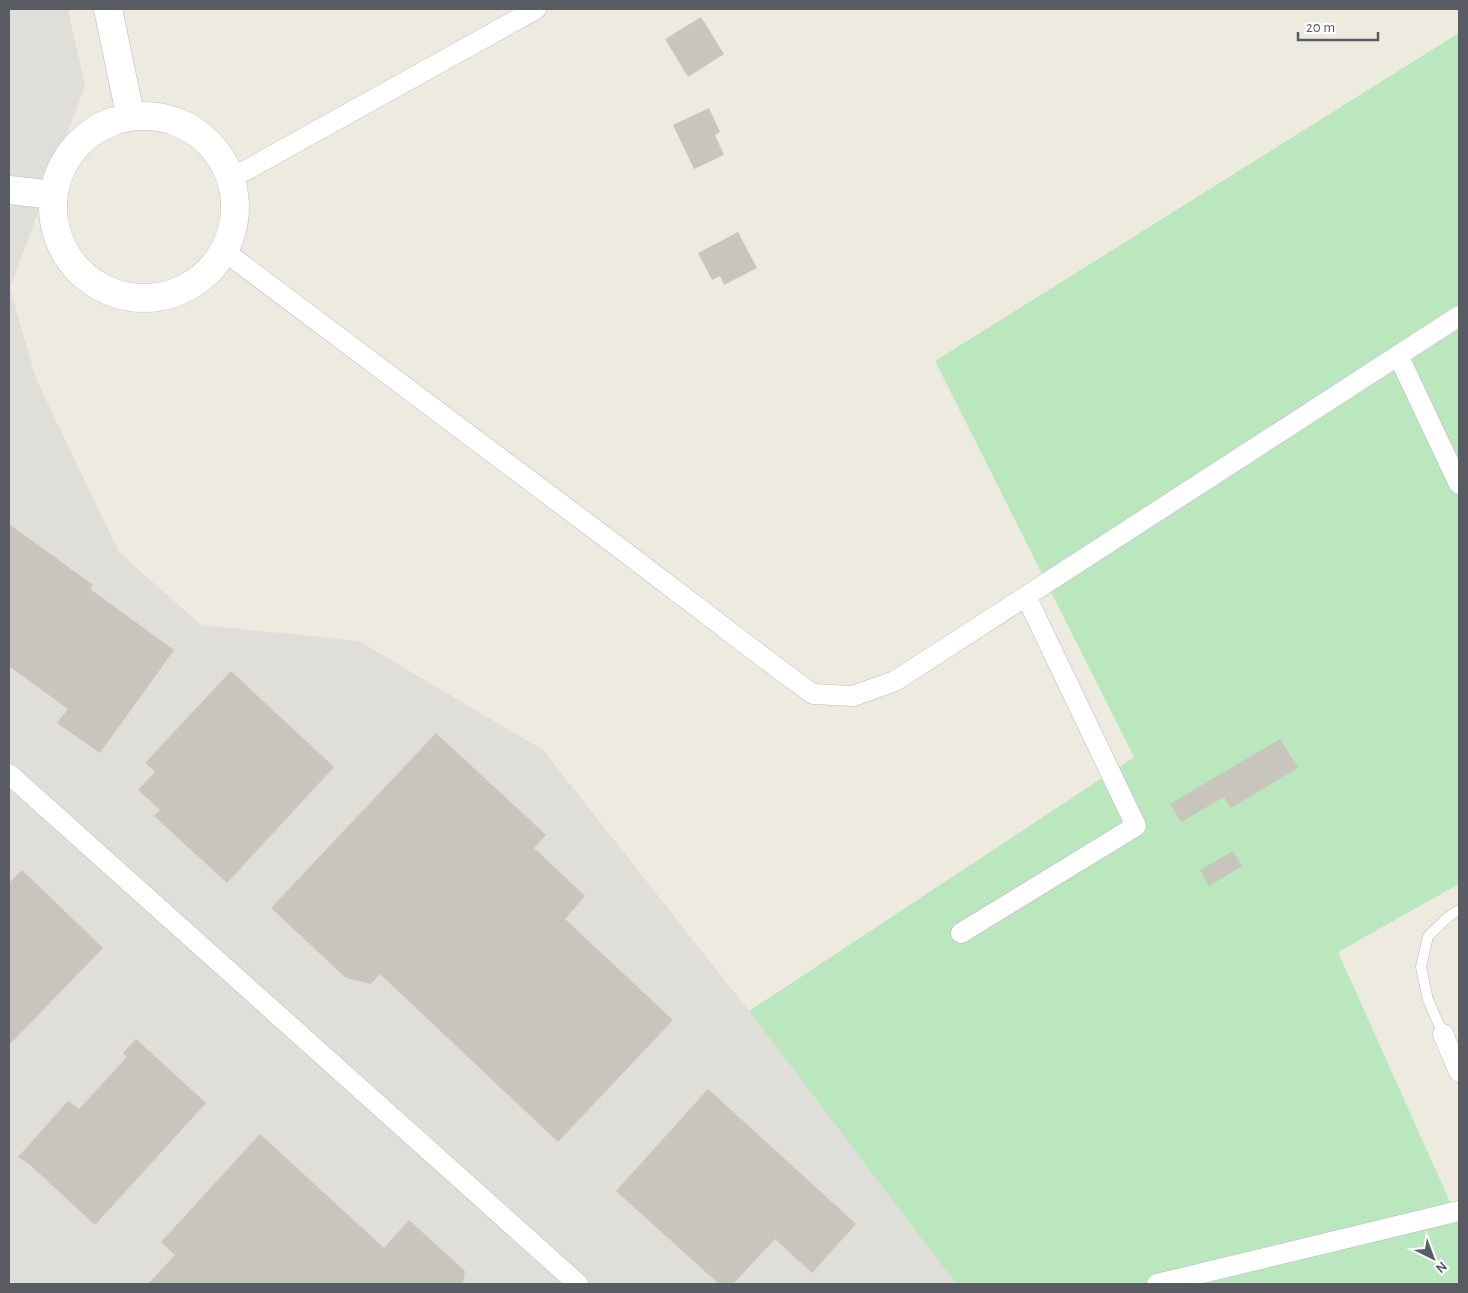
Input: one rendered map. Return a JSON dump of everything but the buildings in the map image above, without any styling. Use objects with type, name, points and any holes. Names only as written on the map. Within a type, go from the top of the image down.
[{"type":"main road","points":[[108,9],[130,114]]},
{"type":"main road","points":[[130,114],[172,120],[198,132],[218,153],[232,178],[236,207],[231,238],[224,251],[216,265],[192,286],[164,298],[132,299],[102,290],[77,271],[60,245],[52,215],[56,184],[68,155],[89,135],[130,114]]},
{"type":"main road","points":[[9,190],[54,195]]},
{"type":"street","points":[[232,178],[536,9]]},
{"type":"street","points":[[224,251],[813,694],[853,696],[895,681],[1459,316]]},
{"type":"street","points":[[1398,355],[1459,484]]},
{"type":"street","points":[[961,933],[1136,826],[1026,596]]},
{"type":"street","points":[[9,774],[578,1284]]},
{"type":"street","points":[[1443,1034],[1459,1072]]},
{"type":"street","points":[[1158,1284],[1459,1211]]},
{"type":"lane","points":[[1443,1034],[1428,1000],[1421,967],[1428,936],[1448,916],[1459,910]]},
{"type":"shaded area","points":[[9,9],[68,9],[85,86],[10,288],[36,379],[119,552],[201,625],[359,641],[543,750],[749,1011],[956,1284],[9,1284]]},
{"type":"green space","points":[[1459,33],[1459,884],[1338,952],[1459,1222],[1459,1284],[956,1284],[749,1011],[1134,757],[935,361]]}]
